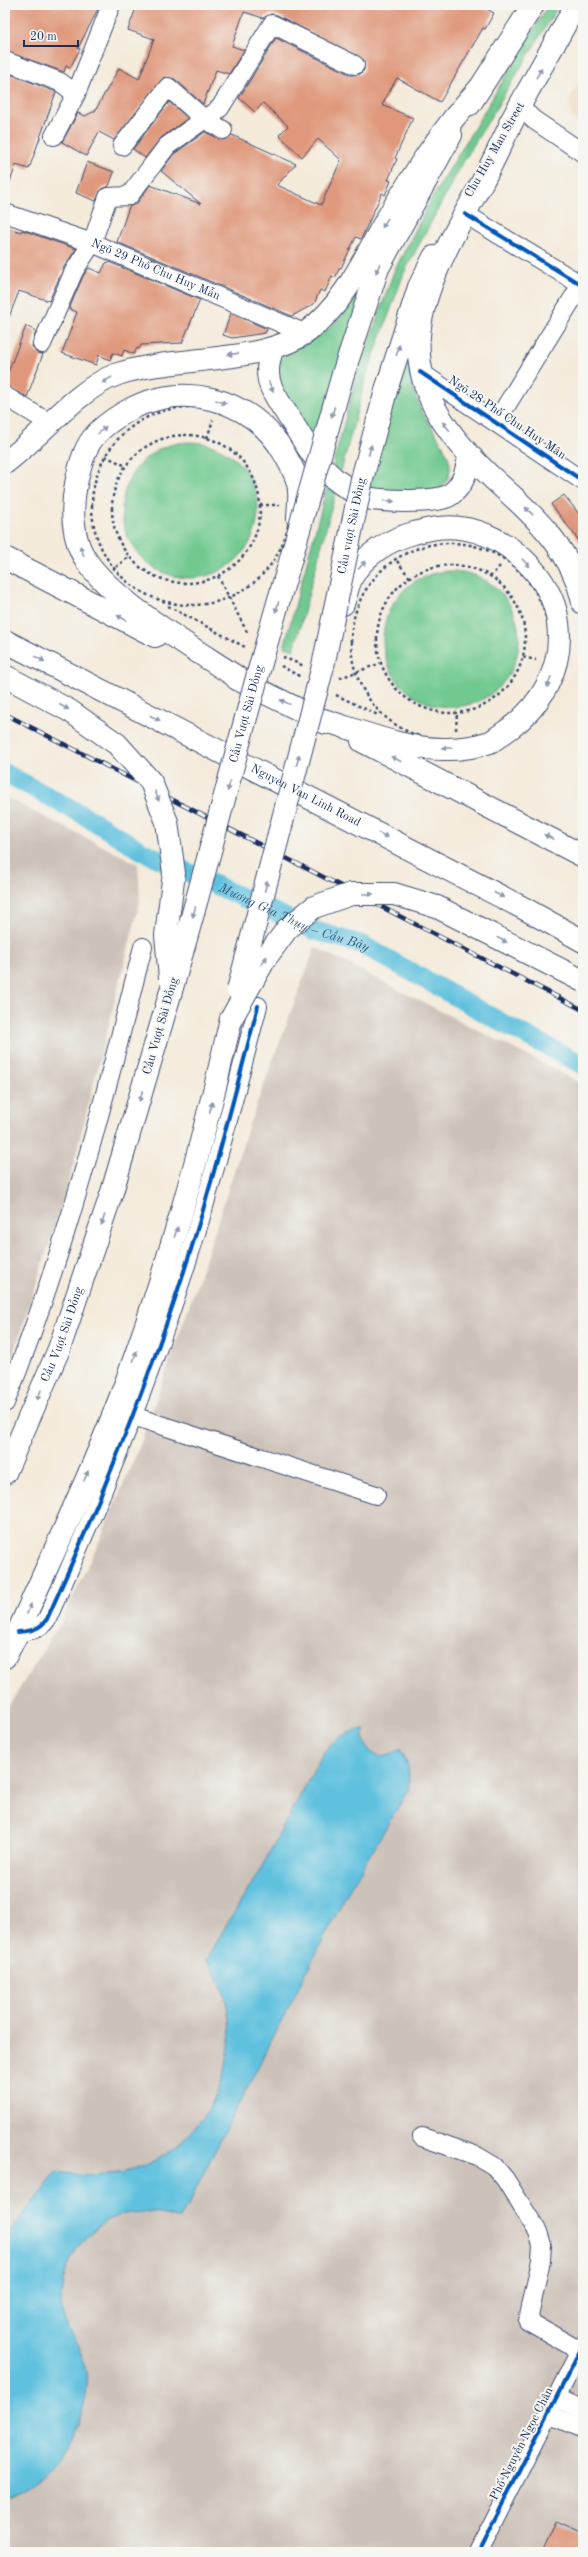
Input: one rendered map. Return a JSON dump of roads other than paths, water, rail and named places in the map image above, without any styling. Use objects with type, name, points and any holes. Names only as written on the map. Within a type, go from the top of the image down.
[{"type":"main road","points":[[288,569],[343,374],[378,268],[459,120],[532,5]]},
{"type":"main road","name":"Chu Huy Man Street","points":[[386,387],[419,287],[486,163],[520,107],[576,5]]},
{"type":"main road","points":[[5,463],[27,446],[83,395],[117,374],[159,363],[272,350],[304,333],[332,308],[351,283],[442,131],[480,88]]},
{"type":"main road","points":[[520,107],[506,133],[496,158],[437,268],[423,310],[419,333],[420,372],[429,400],[469,457],[531,512],[561,547],[579,584],[583,603]]},
{"type":"main road","points":[[272,350],[266,366],[268,381],[276,399],[316,460],[339,482],[365,498],[389,501],[411,501],[450,495],[465,478],[469,457]]},
{"type":"main road","name":"Cầu vượt Sài Đồng","points":[[323,666],[362,479],[386,387]]},
{"type":"main road","points":[[244,682],[135,607],[110,575],[85,560],[74,529],[73,496],[80,465],[93,438],[113,420],[138,404],[169,396],[202,396],[234,407],[259,423],[278,442],[291,466],[299,490],[298,522],[288,569]]},
{"type":"main road","points":[[5,1656],[18,1632],[71,1512],[127,1378],[181,1217],[213,1099],[231,1019],[323,666],[352,577],[374,553],[399,537],[430,529],[460,528],[496,538],[528,562],[547,590],[558,623],[558,657],[545,692],[522,720],[488,743],[447,749],[410,745],[320,720]]},
{"type":"main road","points":[[5,558],[583,856]]},
{"type":"main road","name":"Cầu Vượt Sài Đồng","points":[[5,1474],[59,1349],[112,1192],[211,854],[264,648],[288,569]]},
{"type":"main road","name":"Nguyen Van Linh Road","points":[[5,641],[527,910],[583,941]]},
{"type":"main road","points":[[5,676],[70,711],[117,744],[151,782],[168,822],[174,873],[166,935],[171,991]]},
{"type":"main road","points":[[231,1019],[265,959],[287,929],[314,906],[351,894],[394,894],[437,907],[583,981]]},
{"type":"street","points":[[54,136],[76,94],[111,5]]},
{"type":"street","points":[[42,344],[74,271],[92,243],[108,197],[129,196],[167,146],[220,108],[272,24],[354,65]]},
{"type":"street","points":[[5,61],[60,82],[76,94]]},
{"type":"street","points":[[122,146],[168,87],[204,119],[223,130]]},
{"type":"street","points":[[520,107],[534,120],[583,153]]},
{"type":"street","name":"Ngõ 29 Phố Chu Huy Mẫn","points":[[5,213],[92,243],[304,333]]},
{"type":"street","points":[[465,214],[582,285],[496,422]]},
{"type":"street","name":"Ngõ 28 Phố Chu Huy Mân","points":[[420,372],[583,480]]},
{"type":"street","points":[[5,396],[51,424]]},
{"type":"street","points":[[5,1403],[54,1268],[85,1166],[143,947]]},
{"type":"street","points":[[18,1632],[33,1631],[42,1626],[47,1619],[93,1517],[133,1416],[200,1220],[258,1006]]},
{"type":"street","points":[[133,1416],[376,1495]]},
{"type":"street","points":[[422,2137],[477,2156],[494,2166],[505,2179],[538,2232],[542,2245],[528,2321],[582,2348]]},
{"type":"street","name":"Phố Nguyễn Ngọc Chân","points":[[478,2552],[582,2348]]},
{"type":"street","points":[[557,2398],[583,2410]]},
{"type":"street","points":[[548,2414],[583,2429]]},
{"type":"water","points":[[364,1729],[366,1745],[374,1754],[387,1756],[400,1748],[408,1769],[408,1790],[345,1897],[180,2219],[165,2215],[141,2212],[118,2216],[104,2222],[93,2231],[82,2241],[74,2254],[63,2282],[61,2296],[64,2319],[82,2356],[87,2372],[85,2400],[81,2415],[67,2445],[50,2471],[32,2486],[5,2498],[5,2237],[57,2172],[90,2175],[124,2172],[152,2162],[177,2146],[198,2125],[214,2099],[224,2071],[229,2042],[228,2012],[220,1983],[206,1959],[260,1870],[322,1755],[331,1744],[340,1737],[350,1732]]},
{"type":"waterway","name":"Mương Gia Thụy – Cầu Bây","points":[[5,773],[85,816],[142,851],[313,930],[363,945],[508,1026],[583,1065]]},
{"type":"railway","points":[[5,714],[583,1010]]}]
